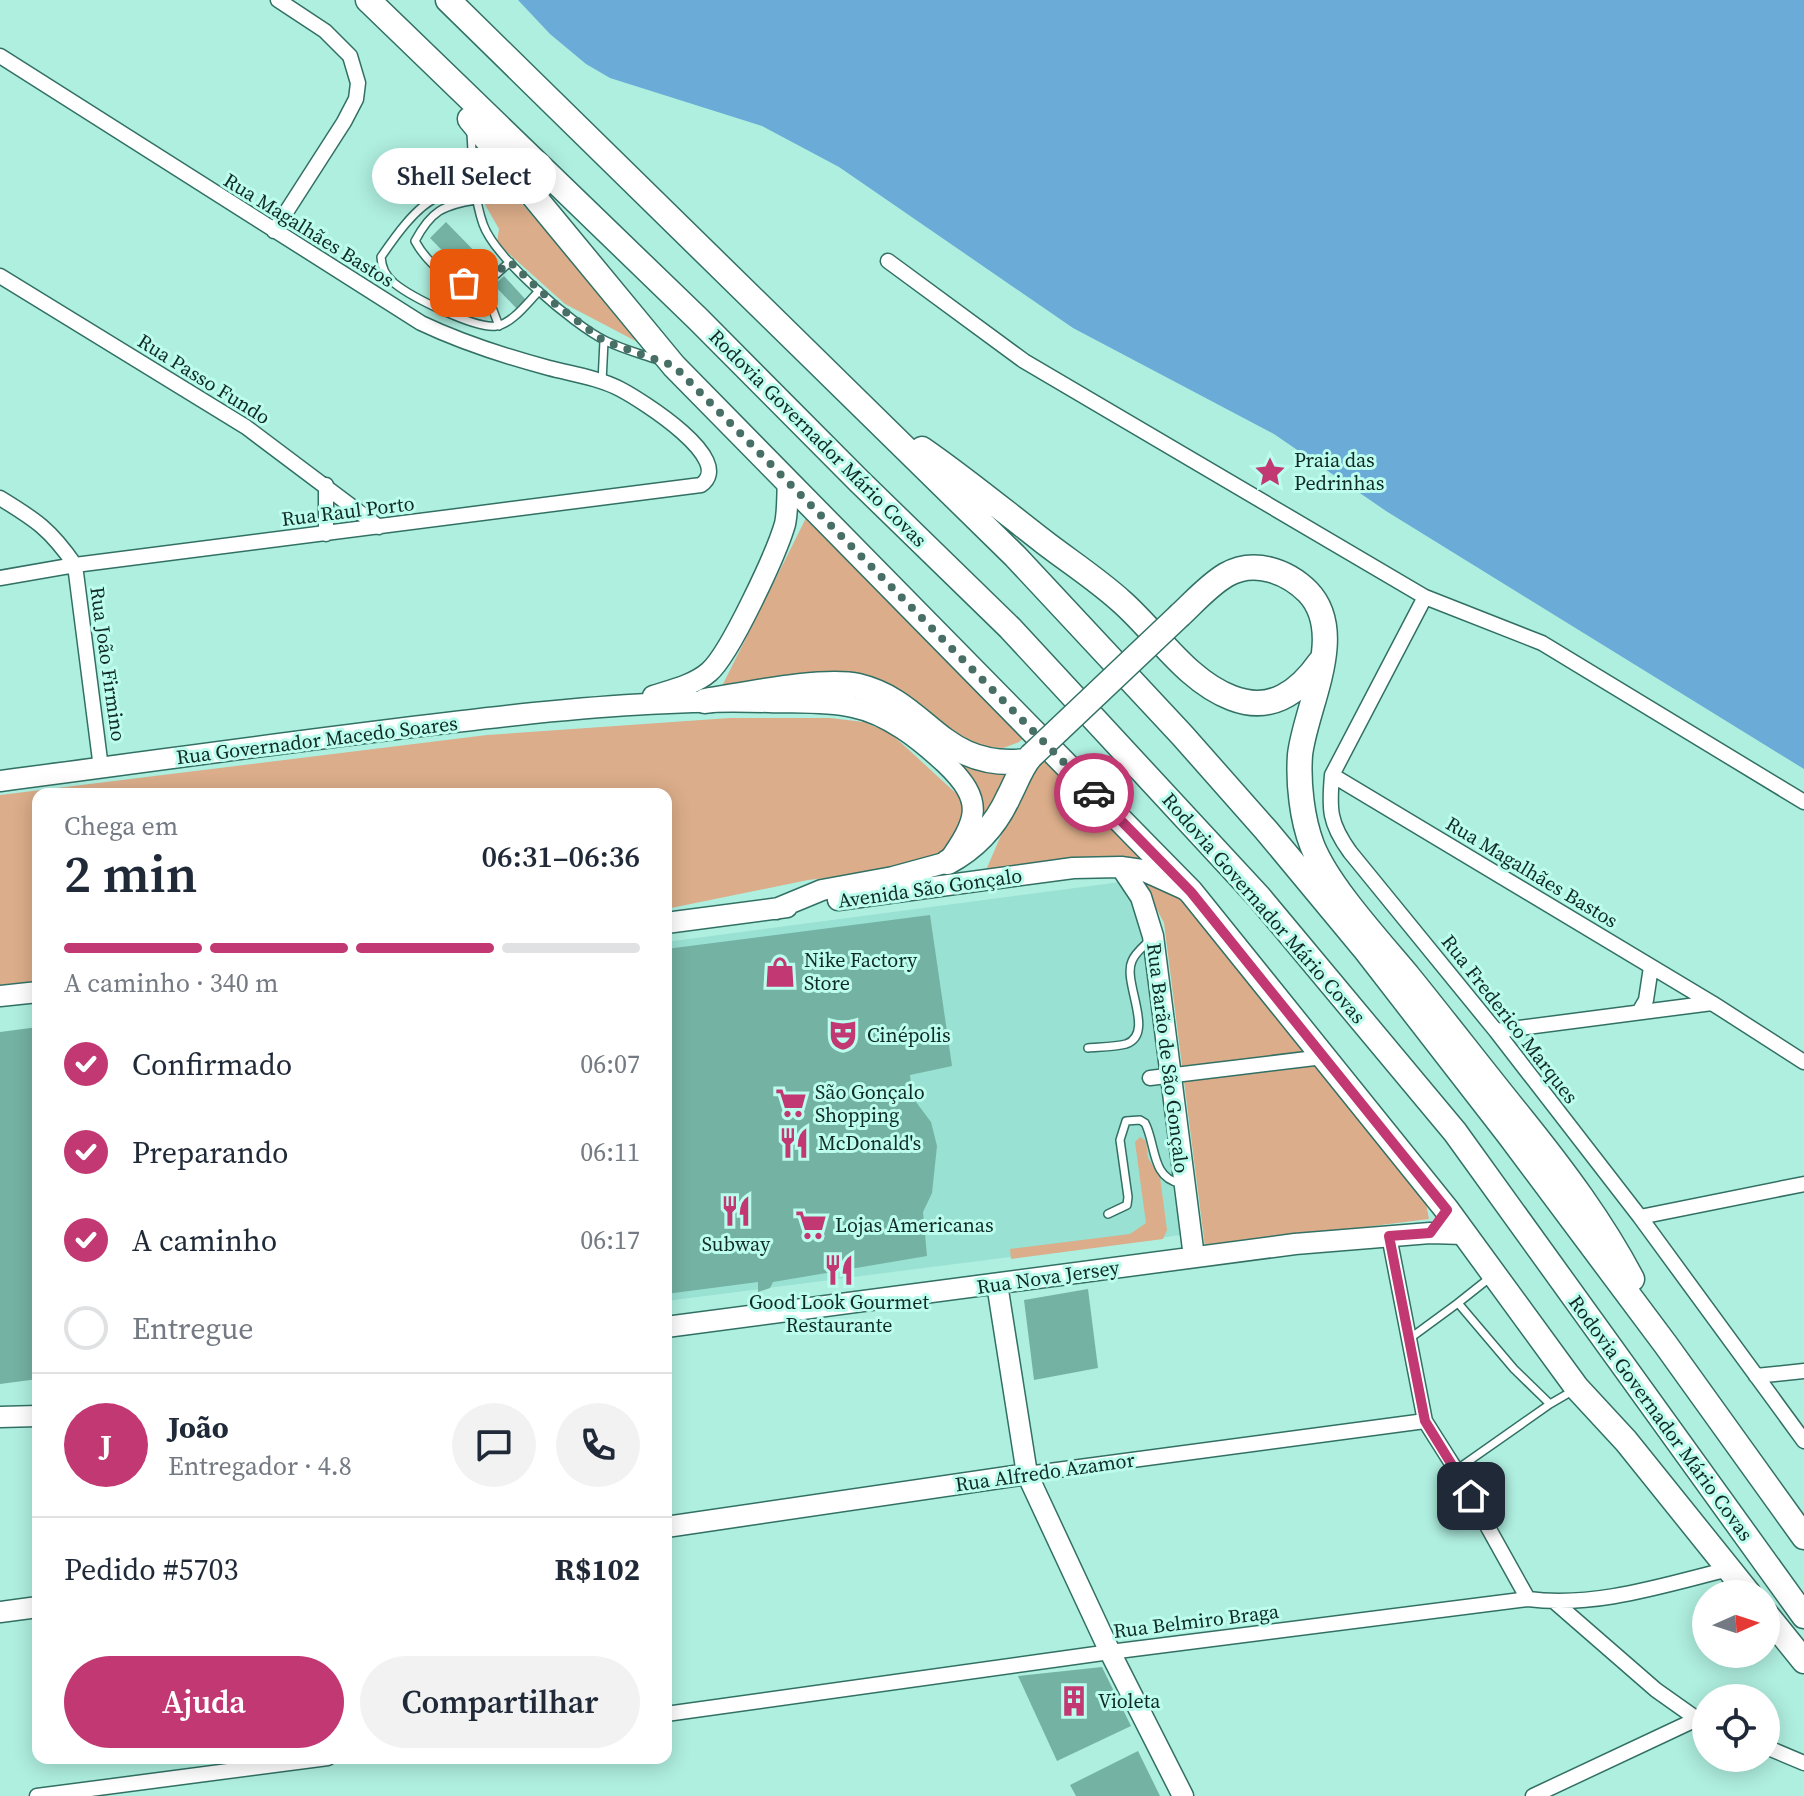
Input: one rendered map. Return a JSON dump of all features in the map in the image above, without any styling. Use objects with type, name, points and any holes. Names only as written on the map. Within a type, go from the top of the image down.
[{"type":"highway","name":"Rodovia Governador Mário Covas","points":[[368,0],[698,319],[1010,628],[1259,897],[1455,1132],[1804,1616]]},
{"type":"highway","points":[[448,0],[1015,556],[1266,830],[1364,948],[1509,1135],[1804,1537]]},
{"type":"highway","points":[[459,90],[470,119],[674,366],[1191,892],[1447,1210],[1577,1388],[1626,1441],[1738,1580]]},
{"type":"highway","points":[[870,413],[942,463],[1120,601],[1210,687],[1233,699],[1256,703],[1278,700],[1305,683],[1323,657]]},
{"type":"highway","points":[[948,862],[969,850],[985,834],[1003,809],[1029,759],[1225,576],[1238,570],[1257,568],[1278,571],[1295,580],[1311,595],[1320,611],[1324,632],[1323,657],[1300,756],[1302,799],[1313,846],[1367,926],[1555,1159],[1616,1250],[1666,1345]]},
{"type":"highway","points":[[705,701],[831,684],[857,686],[906,710],[951,746],[970,756],[990,762],[1029,759]]},
{"type":"highway","points":[[1780,1631],[1804,1661]]},
{"type":"street","points":[[274,231],[344,122],[356,99],[358,83],[350,56],[325,31],[278,0]]},
{"type":"street","name":"Rua Magalhães Bastos","points":[[0,56],[389,304],[457,340],[484,350],[621,389],[686,433],[710,467],[708,479],[701,485]]},
{"type":"street","points":[[888,261],[1024,361],[1425,597],[1542,643],[1804,802]]},
{"type":"street","name":"Rua Passo Fundo","points":[[0,276],[246,427],[379,527]]},
{"type":"street","name":"Rua Governador Macedo Soares","points":[[635,703],[691,683],[710,672],[727,649],[777,547],[786,520],[788,481]]},
{"type":"street","points":[[326,485],[326,534]]},
{"type":"street","name":"Rua Raul Porto","points":[[0,578],[75,565],[701,485]]},
{"type":"street","points":[[0,498],[38,521],[59,542],[75,565]]},
{"type":"street","name":"Rua João Firmino","points":[[75,565],[101,768]]},
{"type":"street","name":"Rua Frederico Marques","points":[[1425,597],[1332,775],[1329,805],[1332,822],[1339,837],[1496,1031],[1640,1217],[1804,1441]]},
{"type":"street","name":"Rua Governador Macedo Soares","points":[[0,781],[399,727],[635,703],[826,703],[855,707],[884,718],[926,746],[960,778],[970,798],[973,813],[970,831],[948,862]]},
{"type":"street","name":"Rua Magalhães Bastos","points":[[1332,775],[1712,1003],[1804,1062]]},
{"type":"street","points":[[776,909],[822,890],[893,877],[948,862]]},
{"type":"street","name":"Rua Barão de São Gonçalo","points":[[1121,867],[1141,897],[1153,936],[1194,1257]]},
{"type":"street","name":"Avenida São Gonçalo","points":[[672,922],[1073,868],[1142,870],[1191,892]]},
{"type":"street","points":[[1639,1012],[1646,1000],[1651,967]]},
{"type":"street","points":[[0,996],[32,993]]},
{"type":"street","points":[[1496,1031],[1712,1003]]},
{"type":"street","points":[[1150,1078],[1323,1057]]},
{"type":"street","points":[[1640,1217],[1804,1184]]},
{"type":"street","points":[[1430,1233],[1447,1210]]},
{"type":"street","name":"Rua Nova Jersey","points":[[672,1326],[1194,1257],[1389,1236],[1464,1234]]},
{"type":"street","points":[[1389,1236],[1425,1421],[1528,1599]]},
{"type":"street","points":[[997,1284],[1027,1474],[1110,1652],[1183,1796]]},
{"type":"street","points":[[1756,1376],[1804,1371]]},
{"type":"street","points":[[0,1417],[32,1416]]},
{"type":"street","name":"Rua Alfredo Azamor","points":[[672,1526],[1027,1474],[1425,1421]]},
{"type":"street","name":"Rua Belmiro Braga","points":[[672,1713],[1110,1652],[1528,1599],[1556,1603],[1633,1593],[1729,1569]]},
{"type":"street","points":[[1556,1603],[1656,1690],[1692,1714]]},
{"type":"street","points":[[0,1612],[32,1608]]},
{"type":"street","points":[[1533,1796],[1692,1725]]},
{"type":"street","points":[[1780,1753],[1804,1763]]},
{"type":"street","points":[[37,1796],[282,1764]]},
{"type":"lane","points":[[470,119],[476,200],[484,228],[502,256],[539,291],[604,341],[674,366]]},
{"type":"lane","points":[[475,189],[436,198],[416,215],[381,257],[382,270],[395,284],[460,319],[480,325],[499,326],[539,291]]},
{"type":"lane","points":[[476,200],[448,204],[433,215],[415,241],[422,254],[444,273],[464,283],[483,284],[510,262]]},
{"type":"lane","points":[[483,284],[499,326]]},
{"type":"lane","points":[[602,382],[604,341]]},
{"type":"lane","points":[[1088,1048],[1128,1044],[1138,1034],[1140,1022],[1129,974],[1131,961],[1153,936]]},
{"type":"lane","points":[[1108,1214],[1127,1205],[1120,1140],[1126,1121],[1140,1120],[1145,1123],[1161,1172],[1166,1179],[1185,1184]]},
{"type":"lane","points":[[1409,1339],[1494,1275]]},
{"type":"lane","points":[[1458,1303],[1514,1369],[1550,1404]]},
{"type":"lane","points":[[1456,1470],[1577,1388]]},
{"type":"shaded area","points":[[518,0],[1804,0],[1804,769],[1386,511],[1274,434],[1073,328],[839,167],[762,126],[610,78],[586,64],[550,34]]},
{"type":"shaded area","points":[[494,172],[649,348],[565,304],[497,243],[499,229],[483,201]]},
{"type":"shaded area","points":[[807,516],[1027,735],[1003,748],[975,746],[871,677],[834,672],[717,696]]},
{"type":"shaded area","points":[[730,718],[830,718],[864,722],[890,733],[960,797],[965,814],[948,854],[878,872],[808,880],[672,908],[672,788],[57,788],[487,735]]},
{"type":"shaded area","points":[[948,755],[1013,768],[985,821],[981,817],[980,796],[975,781],[965,768]]},
{"type":"shaded area","points":[[1044,757],[1152,864],[1119,858],[1087,857],[986,870],[1025,780]]},
{"type":"shaded area","points":[[32,791],[32,984],[0,988],[0,795]]},
{"type":"shaded area","points":[[1136,880],[1189,1234],[672,1300],[672,941]]},
{"type":"shaded area","points":[[1142,881],[1185,899],[1425,1198],[1429,1219],[1205,1247],[1164,923]]},
{"type":"shaded area","points":[[1140,1137],[1146,1141],[1148,1158],[1160,1177],[1167,1230],[1163,1239],[1011,1259],[1010,1249],[1130,1234],[1146,1223],[1135,1142]]},
{"type":"building","points":[[446,222],[485,262],[469,278],[430,238]]},
{"type":"building","points":[[504,276],[526,300],[517,309],[494,285]]},
{"type":"building","name":"São Gonçalo Shopping","points":[[930,915],[952,1066],[910,1075],[913,1098],[931,1122],[937,1146],[932,1193],[923,1212],[927,1256],[773,1282],[770,1288],[758,1292],[758,1282],[672,1293],[672,948]]},
{"type":"building","points":[[32,1028],[32,1380],[0,1384],[0,1032]]},
{"type":"building","points":[[1088,1289],[1098,1368],[1034,1380],[1024,1300]]},
{"type":"building","name":"Violeta","points":[[1102,1667],[1131,1726],[1057,1761],[1018,1676]]},
{"type":"building","points":[[1138,1751],[1160,1796],[1076,1796],[1070,1785]]},
{"type":"way so far","points":[[464,283],[483,284],[510,262],[539,291],[604,341],[674,366],[1094,793]]},
{"type":"place","name":"Shell Select","points":[[464,283]]},
{"type":"place","name":"Praia das Pedrinhas","points":[[1270,472]]},
{"type":"place","name":"Nike Factory Store","points":[[780,972]]},
{"type":"place","name":"Cinépolis","points":[[843,1035]]},
{"type":"place","name":"São Gonçalo Shopping","points":[[791,1103]]},
{"type":"place","name":"McDonald's","points":[[794,1143]]},
{"type":"place","name":"Subway","points":[[736,1211]]},
{"type":"place","name":"Lojas Americanas","points":[[811,1225]]},
{"type":"place","name":"Good Look Gourmet Restaurante","points":[[839,1270]]},
{"type":"place","name":"Violeta","points":[[1074,1701]]},
{"type":"route","points":[[1094,793],[1191,892],[1447,1210],[1430,1233],[1389,1236],[1425,1421],[1471,1496]]}]
